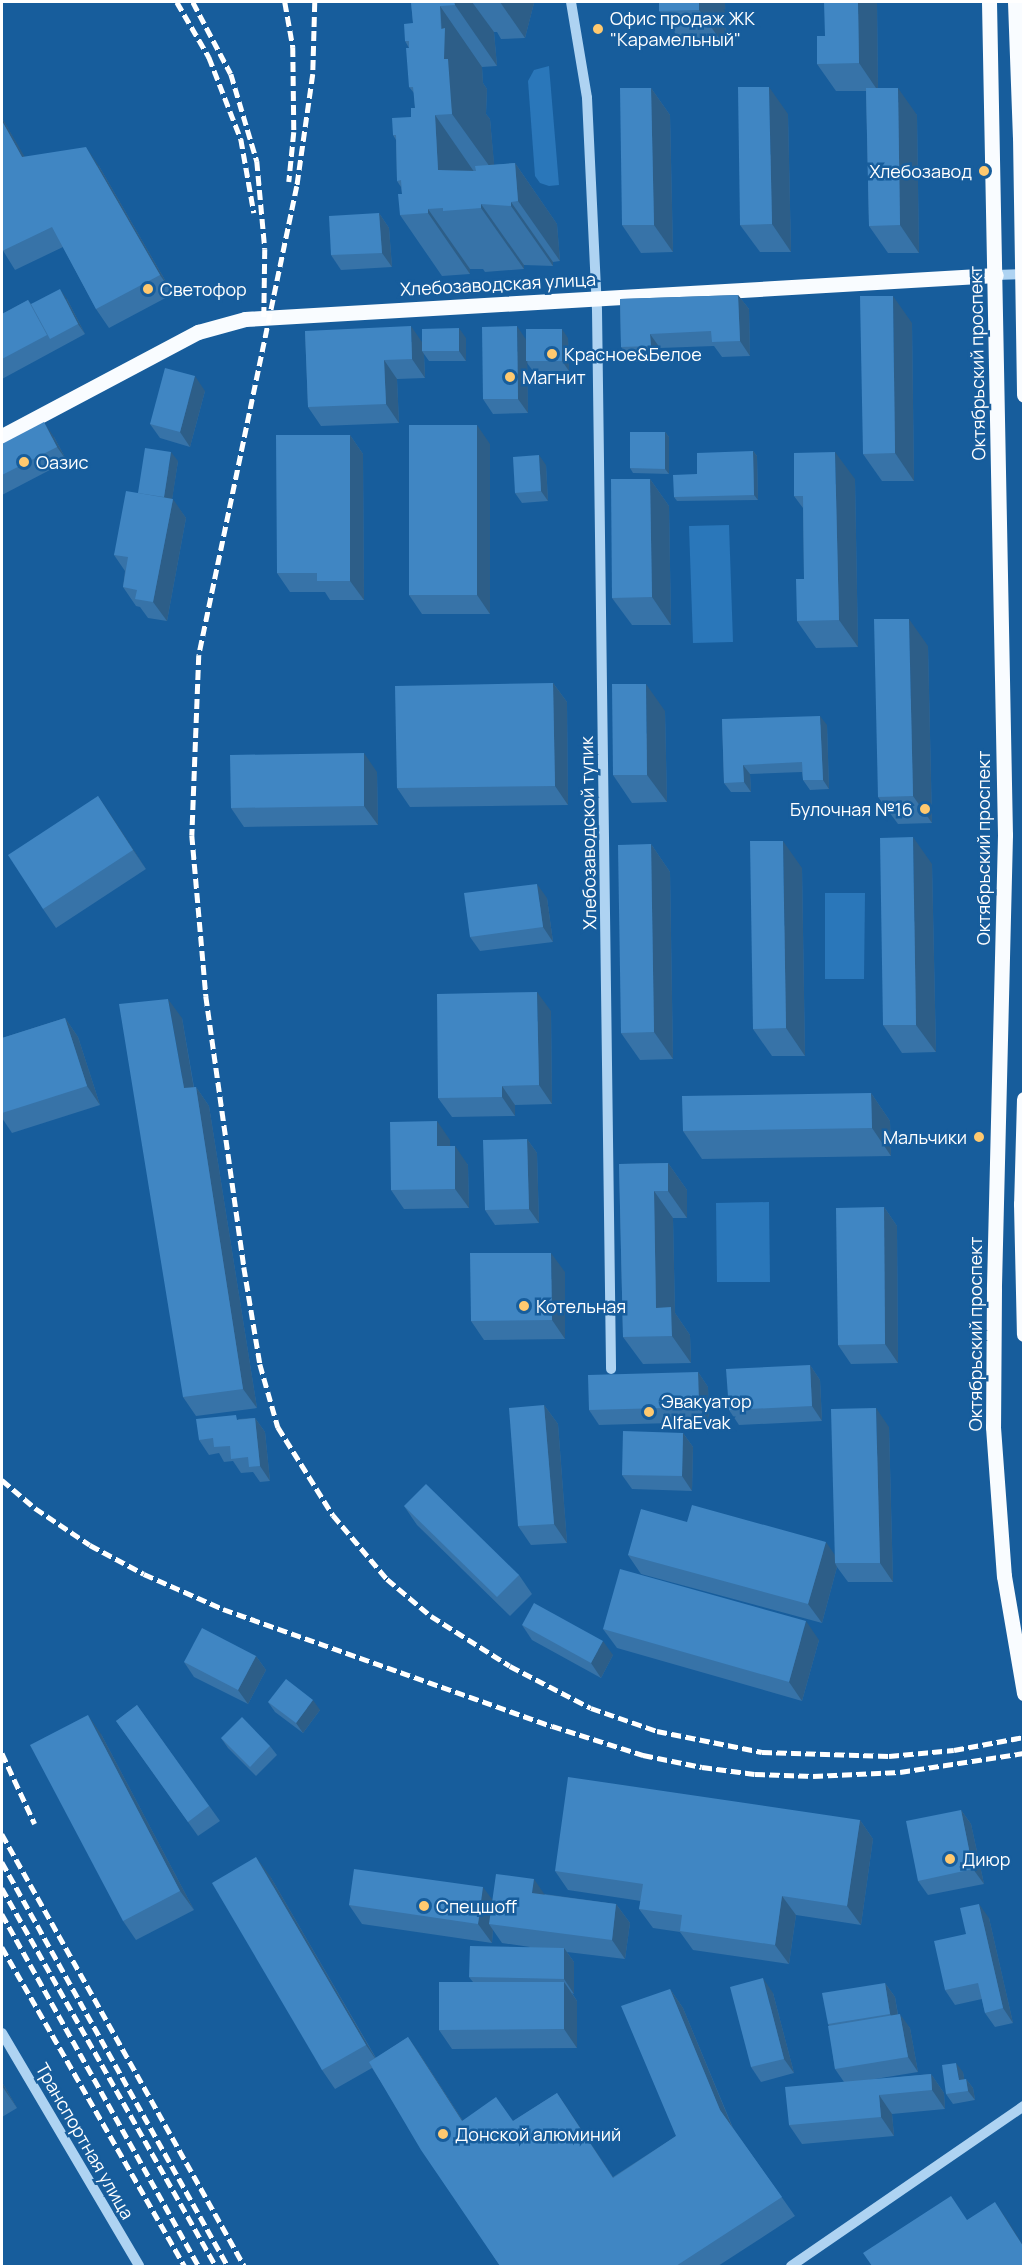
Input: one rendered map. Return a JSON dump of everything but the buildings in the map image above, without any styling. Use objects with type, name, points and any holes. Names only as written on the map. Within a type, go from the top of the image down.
[{"type":"main road","name":"Октябрьский проспект","points":[[989,2],[1005,835],[993,1289],[993,1427],[1004,1576],[1023,1693]]},
{"type":"main road","points":[[1015,2],[1020,137],[1023,395]]},
{"type":"main road","name":"Хлебозаводская улица","points":[[2,436],[198,332],[245,319],[996,275]]},
{"type":"main road","points":[[1023,1099],[1021,1204],[1023,1334]]},
{"type":"street","name":"Хлебозаводской тупик","points":[[571,2],[587,98],[596,297],[611,1369]]},
{"type":"street","name":"Хлебозаводская улица","points":[[996,275],[1022,274]]},
{"type":"street","name":"Транспортная улица","points":[[2,2033],[138,2266]]},
{"type":"street","points":[[791,2266],[1023,2106]]},
{"type":"shaded area","points":[[549,66],[559,185],[549,186],[540,183],[535,176],[528,81],[534,70]]},
{"type":"shaded area","points":[[729,525],[733,642],[693,643],[689,526]]},
{"type":"shaded area","points":[[825,893],[865,893],[864,979],[825,979]]},
{"type":"shaded area","points":[[769,1202],[770,1282],[717,1282],[716,1203]]},
{"type":"railway","points":[[177,2],[209,57],[241,139],[254,213]]},
{"type":"railway","points":[[193,2],[231,74],[257,161],[265,249],[264,318]]},
{"type":"railway","points":[[285,2],[293,47],[294,132],[289,182]]},
{"type":"railway","points":[[315,2],[313,74],[297,186],[199,655],[192,835],[206,996],[244,1267],[260,1364],[278,1427],[333,1515],[387,1579],[431,1616],[510,1666],[591,1708],[657,1731],[762,1752],[889,1756],[954,1750],[1024,1737]]},
{"type":"railway","points":[[2,1480],[35,1508],[90,1545],[144,1574],[223,1609],[552,1726],[643,1755],[702,1767],[755,1774],[813,1776],[900,1772],[1024,1753]]},
{"type":"railway","points":[[2,1753],[35,1824]]},
{"type":"railway","points":[[2,1834],[244,2266]]},
{"type":"railway","points":[[2,1862],[228,2266]]},
{"type":"railway","points":[[2,1888],[216,2266]]},
{"type":"railway","points":[[2,1914],[199,2266]]},
{"type":"railway","points":[[2,1947],[185,2266]]},
{"type":"place","name":"Офис продаж ЖК \"Карамельный\"","points":[[598,29]]},
{"type":"place","name":"Хлебозавод","points":[[984,171]]},
{"type":"place","name":"Светофор","points":[[148,289]]},
{"type":"place","name":"Красное&Белое","points":[[552,354]]},
{"type":"place","name":"Магнит","points":[[510,377]]},
{"type":"place","name":"Оазис","points":[[24,462]]},
{"type":"place","name":"Булочная №16","points":[[925,809]]},
{"type":"place","name":"Мальчики","points":[[979,1137]]},
{"type":"place","name":"Котельная","points":[[524,1306]]},
{"type":"place","name":"Эвакуатор AlfaEvak","points":[[649,1412]]},
{"type":"place","name":"Диюр","points":[[950,1859]]},
{"type":"place","name":"Спецшoff","points":[[424,1906]]},
{"type":"place","name":"Донской алюминий","points":[[443,2134]]}]
